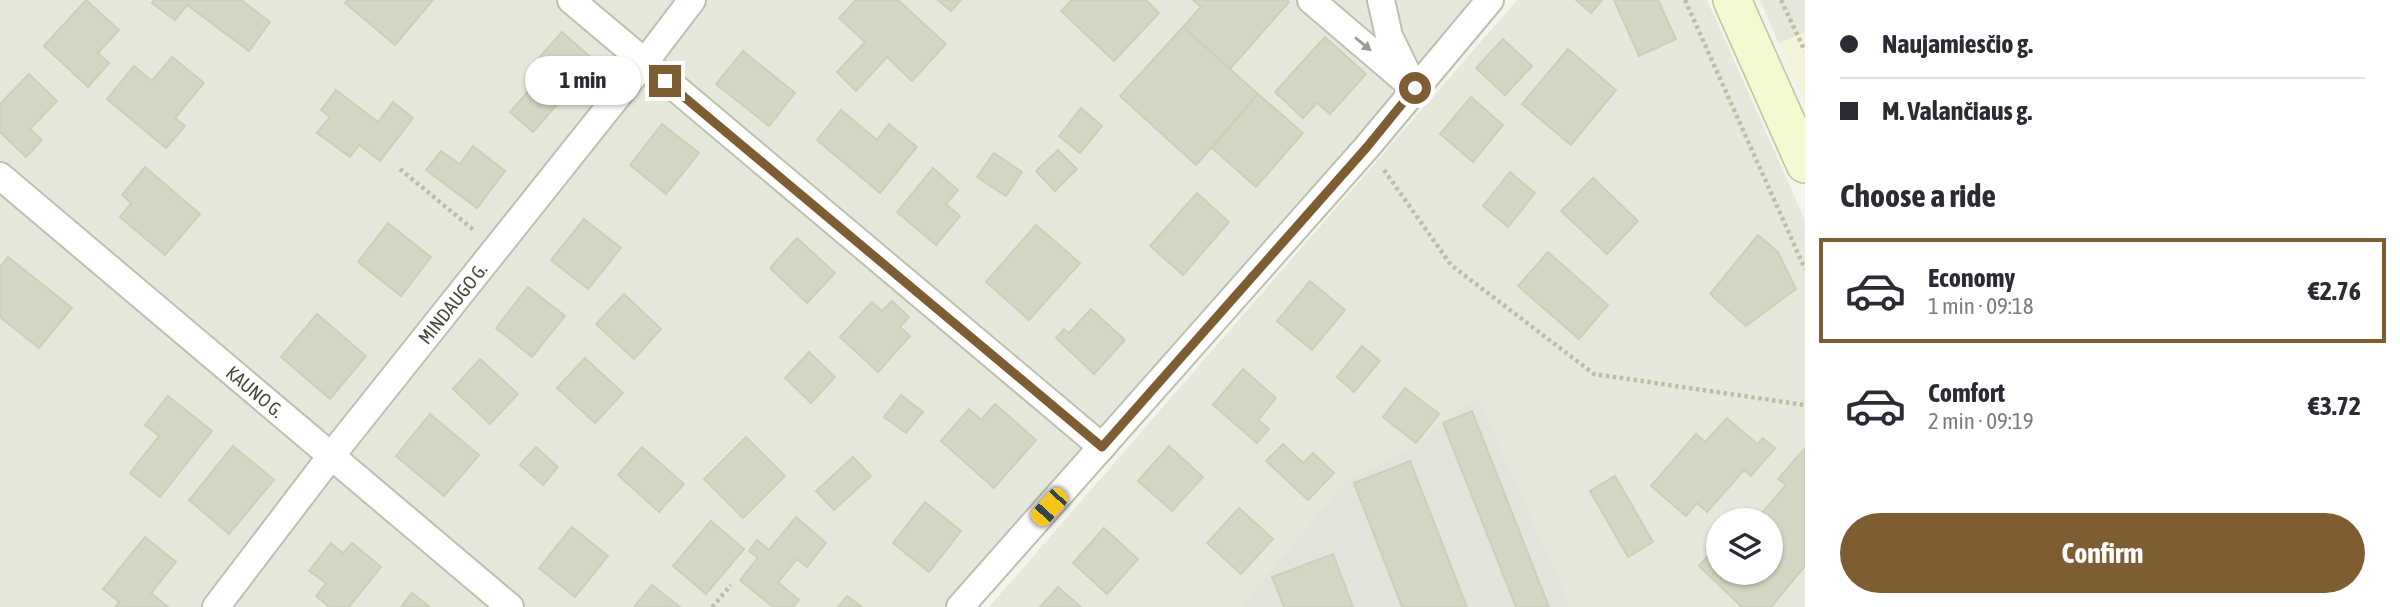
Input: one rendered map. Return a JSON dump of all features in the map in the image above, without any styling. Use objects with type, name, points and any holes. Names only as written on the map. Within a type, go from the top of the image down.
[{"type":"main road","points":[[1732,0],[1805,164]]},
{"type":"street","points":[[571,0],[1102,447]]},
{"type":"street","name":"MINDAUGO G.","points":[[216,607],[331,456],[692,0]]},
{"type":"street","points":[[1311,0],[1415,88]]},
{"type":"street","points":[[1381,0],[1389,36],[1415,88]]},
{"type":"street","points":[[960,607],[1367,147],[1490,0]]},
{"type":"street","name":"KAUNO G.","points":[[0,176],[510,607]]},
{"type":"path","points":[[1685,0],[1805,269]]},
{"type":"path","points":[[1781,0],[1805,51]]},
{"type":"path","points":[[1367,147],[1451,265],[1594,374],[1805,405]]},
{"type":"path","points":[[400,169],[496,249]]},
{"type":"path","points":[[712,607],[731,585]]},
{"type":"shaded area","points":[[0,0],[1486,0],[960,607],[0,607]]},
{"type":"shaded area","points":[[1517,0],[1707,0],[1805,220],[1805,607],[1571,607],[1478,396],[1443,421],[1416,446],[1344,482],[1240,607],[989,607]]},
{"type":"shaded area","points":[[1760,0],[1805,0],[1805,32],[1779,44]]},
{"type":"shaded area","points":[[1805,32],[1805,103],[1779,44]]},
{"type":"shaded area","points":[[1478,396],[1571,607],[1240,607],[1344,482],[1416,446],[1443,421]]},
{"type":"building","points":[[86,0],[119,30],[98,53],[109,63],[88,87],[44,46]]},
{"type":"building","points":[[154,0],[241,0],[270,22],[249,51],[187,5],[175,20],[152,3]]},
{"type":"building","points":[[348,0],[433,0],[395,45],[345,3]]},
{"type":"building","points":[[856,0],[898,0],[946,44],[912,81],[887,57],[856,91],[837,72],[865,42],[839,18]]},
{"type":"building","points":[[938,0],[961,0],[951,11]]},
{"type":"building","points":[[1072,0],[1146,0],[1159,13],[1114,61],[1061,11]]},
{"type":"building","points":[[1193,0],[1289,2],[1230,69],[1183,27],[1201,7]]},
{"type":"building","points":[[1576,0],[1602,0],[1591,13]]},
{"type":"building","points":[[1614,0],[1658,0],[1676,39],[1639,56]]},
{"type":"building","points":[[1183,27],[1258,94],[1196,165],[1120,96]]},
{"type":"building","points":[[562,32],[595,61],[533,132],[510,112],[549,68],[539,58]]},
{"type":"building","points":[[1325,37],[1366,74],[1330,114],[1317,103],[1303,118],[1275,92]]},
{"type":"building","points":[[1503,39],[1532,66],[1505,95],[1476,68]]},
{"type":"building","points":[[1568,49],[1616,90],[1571,145],[1522,104]]},
{"type":"building","points":[[743,51],[795,93],[769,126],[716,84]]},
{"type":"building","points":[[172,57],[204,83],[175,118],[185,126],[166,148],[107,99],[134,66],[152,81]]},
{"type":"building","points":[[29,74],[57,101],[30,129],[42,140],[26,157],[0,132],[0,104]]},
{"type":"building","points":[[336,90],[378,122],[393,102],[413,118],[380,161],[359,145],[350,157],[317,133],[330,117],[321,110]]},
{"type":"building","points":[[1258,94],[1303,133],[1256,187],[1212,148]]},
{"type":"building","points":[[1471,97],[1503,125],[1473,162],[1440,134]]},
{"type":"building","points":[[1081,108],[1102,126],[1080,153],[1059,136]]},
{"type":"building","points":[[841,110],[877,140],[889,124],[917,147],[880,193],[817,140]]},
{"type":"building","points":[[662,124],[699,153],[666,194],[630,165]]},
{"type":"building","points":[[473,146],[505,171],[477,208],[426,170],[441,151],[460,164]]},
{"type":"building","points":[[1058,150],[1077,169],[1055,191],[1036,171]]},
{"type":"building","points":[[994,153],[1022,172],[1006,196],[977,177]]},
{"type":"building","points":[[145,167],[200,214],[165,255],[120,217],[131,203],[122,195]]},
{"type":"building","points":[[933,168],[958,190],[946,204],[960,216],[936,245],[897,212]]},
{"type":"building","points":[[1510,172],[1535,193],[1508,227],[1483,206]]},
{"type":"building","points":[[1593,178],[1638,221],[1607,254],[1561,211]]},
{"type":"building","points":[[1197,193],[1229,222],[1183,275],[1150,246]]},
{"type":"building","points":[[584,219],[621,248],[588,289],[551,260]]},
{"type":"building","points":[[388,223],[431,257],[401,296],[358,262]]},
{"type":"building","points":[[1036,225],[1080,263],[1029,320],[986,282]]},
{"type":"building","points":[[1758,235],[1778,252],[1796,289],[1746,326],[1710,294]]},
{"type":"building","points":[[797,238],[835,273],[807,303],[770,268]]},
{"type":"building","points":[[1548,252],[1608,305],[1579,339],[1518,286]]},
{"type":"building","points":[[8,257],[72,308],[39,348],[0,317],[0,267]]},
{"type":"building","points":[[1310,281],[1345,310],[1312,350],[1277,321]]},
{"type":"building","points":[[528,287],[565,316],[532,357],[496,328]]},
{"type":"building","points":[[624,294],[661,329],[634,359],[596,324]]},
{"type":"building","points":[[892,301],[909,317],[900,327],[910,336],[878,372],[840,337],[872,302],[882,311]]},
{"type":"building","points":[[1091,309],[1125,340],[1094,374],[1056,338],[1064,329],[1069,333]]},
{"type":"building","points":[[317,314],[366,356],[330,399],[281,357]]},
{"type":"building","points":[[1362,346],[1380,361],[1354,392],[1337,377]]},
{"type":"building","points":[[809,352],[835,377],[811,403],[785,378]]},
{"type":"building","points":[[585,358],[623,393],[595,423],[557,388]]},
{"type":"building","points":[[480,359],[518,394],[490,424],[453,389]]},
{"type":"building","points":[[1243,369],[1276,398],[1258,420],[1269,429],[1257,443],[1213,405]]},
{"type":"building","points":[[1405,388],[1439,414],[1416,443],[1383,417]]},
{"type":"building","points":[[901,395],[923,412],[906,433],[884,417]]},
{"type":"building","points":[[168,396],[212,431],[160,497],[130,473],[159,436],[145,425]]},
{"type":"building","points":[[995,404],[1036,440],[994,488],[941,441],[969,409],[981,420]]},
{"type":"building","points":[[1472,411],[1549,607],[1516,607],[1443,423]]},
{"type":"building","points":[[430,414],[479,455],[444,496],[396,456]]},
{"type":"building","points":[[1727,418],[1757,444],[1763,438],[1775,448],[1751,476],[1744,470],[1711,508],[1706,508],[1706,511],[1697,503],[1686,516],[1651,486],[1696,434],[1705,442]]},
{"type":"building","points":[[746,437],[785,476],[743,518],[704,479]]},
{"type":"building","points":[[1283,444],[1303,463],[1313,453],[1334,473],[1308,500],[1266,461]]},
{"type":"building","points":[[233,446],[274,480],[229,534],[189,500]]},
{"type":"building","points":[[1169,446],[1203,477],[1172,511],[1138,481]]},
{"type":"building","points":[[536,447],[558,467],[543,485],[520,465]]},
{"type":"building","points":[[642,447],[684,484],[659,512],[618,475]]},
{"type":"building","points":[[1805,448],[1805,566],[1771,607],[1742,607],[1719,585],[1783,585],[1783,508],[1766,508],[1786,485],[1778,479]]},
{"type":"building","points":[[853,457],[871,476],[834,510],[816,491]]},
{"type":"building","points":[[1410,461],[1467,607],[1402,607],[1354,483]]},
{"type":"building","points":[[1615,476],[1653,542],[1628,557],[1590,491]]},
{"type":"building","points":[[925,502],[961,531],[929,572],[893,543]]},
{"type":"building","points":[[1239,508],[1273,539],[1241,574],[1207,543]]},
{"type":"building","points":[[796,517],[826,543],[807,567],[797,559],[778,582],[799,600],[793,607],[773,607],[740,580],[758,558],[749,551],[757,540],[769,550]]},
{"type":"building","points":[[711,521],[744,549],[706,594],[673,566]]},
{"type":"building","points":[[572,527],[608,556],[575,597],[539,568]]},
{"type":"building","points":[[1104,528],[1138,559],[1107,594],[1073,563]]},
{"type":"building","points":[[145,537],[176,562],[151,593],[168,607],[115,607],[119,602],[103,589]]},
{"type":"building","points":[[331,543],[343,553],[352,543],[381,567],[349,607],[330,607],[316,596],[326,583],[309,571]]},
{"type":"building","points":[[1333,554],[1353,607],[1284,607],[1272,577]]},
{"type":"building","points":[[1706,558],[1706,573],[1699,566]]},
{"type":"building","points":[[652,585],[680,607],[634,607]]},
{"type":"building","points":[[1058,587],[1081,607],[1040,607]]},
{"type":"building","points":[[412,593],[430,607],[401,607]]},
{"type":"building","points":[[847,596],[862,607],[838,607]]},
{"type":"route","points":[[665,81],[1102,447],[1367,147],[1415,88]]}]
